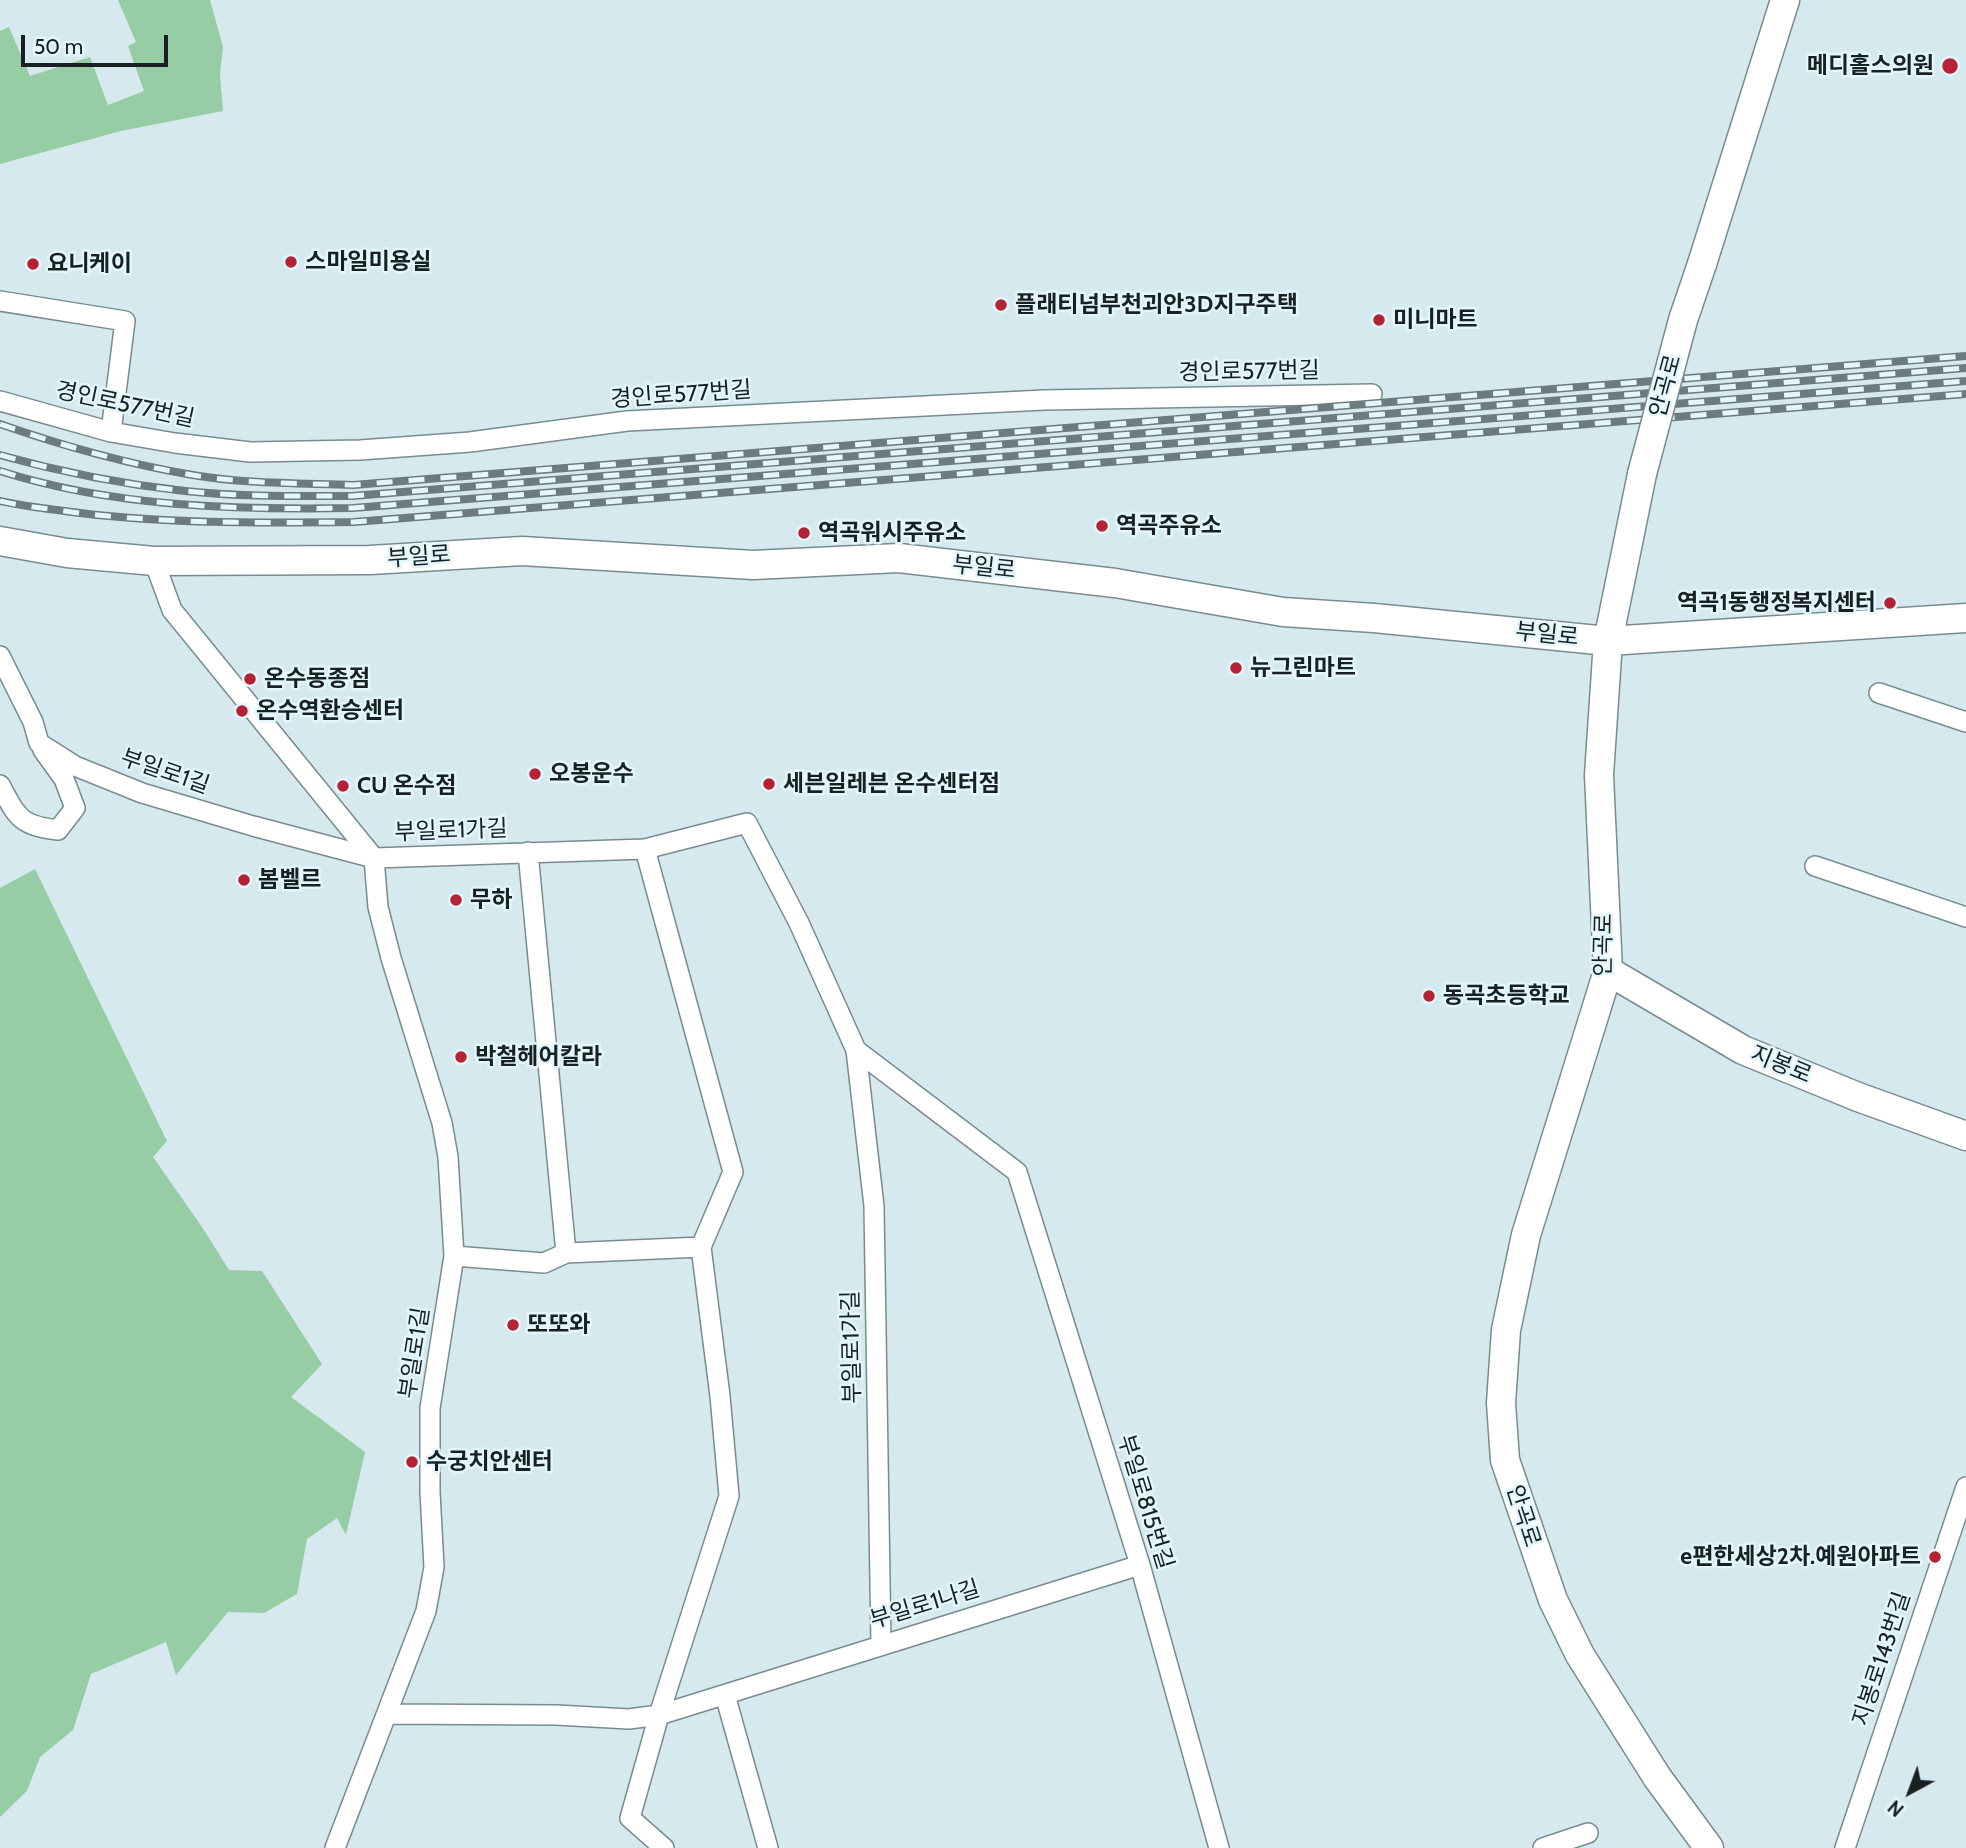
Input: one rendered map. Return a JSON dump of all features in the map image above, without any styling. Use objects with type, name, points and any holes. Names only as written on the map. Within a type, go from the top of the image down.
[{"type":"street","name":"안곡로","points":[[1709,1848],[1657,1777],[1580,1655],[1553,1600],[1505,1460],[1501,1404],[1509,1317],[1526,1236],[1608,971],[1599,775],[1608,641],[1642,474],[1683,320],[1785,0]]},
{"type":"street","points":[[0,301],[125,321],[111,432]]},
{"type":"street","name":"경인로577번길","points":[[0,401],[111,432],[250,452],[359,450],[470,442],[627,421],[1044,400],[1372,394]]},
{"type":"street","name":"부일로","points":[[0,541],[67,553],[154,561],[370,560],[522,551],[752,565],[899,558],[1115,583],[1283,612],[1374,618],[1608,641],[1966,618]]},
{"type":"street","points":[[154,561],[172,610],[374,858]]},
{"type":"street","points":[[0,656],[33,722],[39,743],[64,779],[75,807],[58,830],[33,827],[15,813],[0,785]]},
{"type":"street","points":[[1879,693],[1966,722]]},
{"type":"street","name":"부일로1길","points":[[39,743],[75,766],[142,793],[253,827],[374,858],[378,907],[442,1124],[449,1157],[454,1256],[430,1408],[430,1492],[434,1567],[426,1611],[335,1848]]},
{"type":"street","name":"부일로1가길","points":[[374,858],[645,849],[747,823],[799,923],[856,1050],[874,1206],[881,1644]]},
{"type":"street","points":[[645,849],[733,1172],[701,1247],[719,1385],[729,1496],[659,1715],[630,1818],[664,1848]]},
{"type":"street","name":"부일로1가길","points":[[528,852],[566,1253]]},
{"type":"street","points":[[1815,866],[1966,917]]},
{"type":"street","name":"지봉로","points":[[1608,971],[1743,1049],[1858,1097],[1966,1136]]},
{"type":"street","name":"부일로1가길","points":[[856,1050],[1017,1172]]},
{"type":"street","name":"부일로815번길","points":[[1017,1172],[1140,1565],[1219,1848]]},
{"type":"street","points":[[454,1256],[544,1263],[566,1253],[701,1247]]},
{"type":"street","name":"지봉로143번길","points":[[1845,1848],[1959,1527],[1966,1487]]},
{"type":"street","name":"부일로1나길","points":[[387,1714],[556,1715],[629,1719],[659,1715],[1140,1565]]},
{"type":"street","points":[[725,1695],[768,1848]]},
{"type":"street","points":[[1543,1848],[1588,1833]]},
{"type":"green space","points":[[118,0],[210,0],[223,47],[220,74],[223,111],[121,131],[0,164],[0,31],[9,27],[30,76],[90,57],[108,105],[144,91],[128,46],[136,42]]},
{"type":"green space","points":[[35,869],[167,1141],[153,1157],[229,1270],[262,1271],[322,1364],[291,1397],[365,1452],[346,1535],[337,1518],[307,1539],[297,1594],[264,1613],[228,1612],[176,1675],[166,1642],[91,1674],[73,1730],[40,1757],[27,1791],[0,1817],[0,888]]},
{"type":"railway","points":[[0,424],[92,453],[187,474],[249,481],[353,485],[1966,356]]},
{"type":"railway","points":[[0,455],[92,477],[185,491],[248,495],[352,496],[1966,368]]},
{"type":"railway","points":[[0,471],[87,492],[175,504],[353,508],[1966,381]]},
{"type":"railway","points":[[0,501],[136,518],[354,522],[1966,394]]},
{"type":"place","name":"메디홀스의원","points":[[1950,66]]},
{"type":"place","name":"스마일미용실","points":[[291,262]]},
{"type":"place","name":"요니케이","points":[[33,264]]},
{"type":"place","name":"플래티넘부천괴안3D지구주택","points":[[1001,305]]},
{"type":"place","name":"미니마트","points":[[1379,320]]},
{"type":"place","name":"역곡주유소","points":[[1102,526]]},
{"type":"place","name":"역곡워시주유소","points":[[804,533]]},
{"type":"place","name":"역곡1동행정복지센터","points":[[1890,603]]},
{"type":"place","name":"뉴그린마트","points":[[1236,668]]},
{"type":"place","name":"온수동종점","points":[[250,679]]},
{"type":"place","name":"온수역환승센터","points":[[242,711]]},
{"type":"place","name":"오봉운수","points":[[535,774]]},
{"type":"place","name":"세븐일레븐 온수센터점","points":[[769,784]]},
{"type":"place","name":"CU 온수점","points":[[343,786]]},
{"type":"place","name":"봄벨르","points":[[244,880]]},
{"type":"place","name":"무하","points":[[456,900]]},
{"type":"place","name":"동곡초등학교","points":[[1429,996]]},
{"type":"place","name":"박철헤어칼라","points":[[461,1057]]},
{"type":"place","name":"또또와","points":[[513,1325]]},
{"type":"place","name":"수궁치안센터","points":[[412,1462]]},
{"type":"place","name":"e편한세상2차.예원아파트","points":[[1935,1557]]}]
